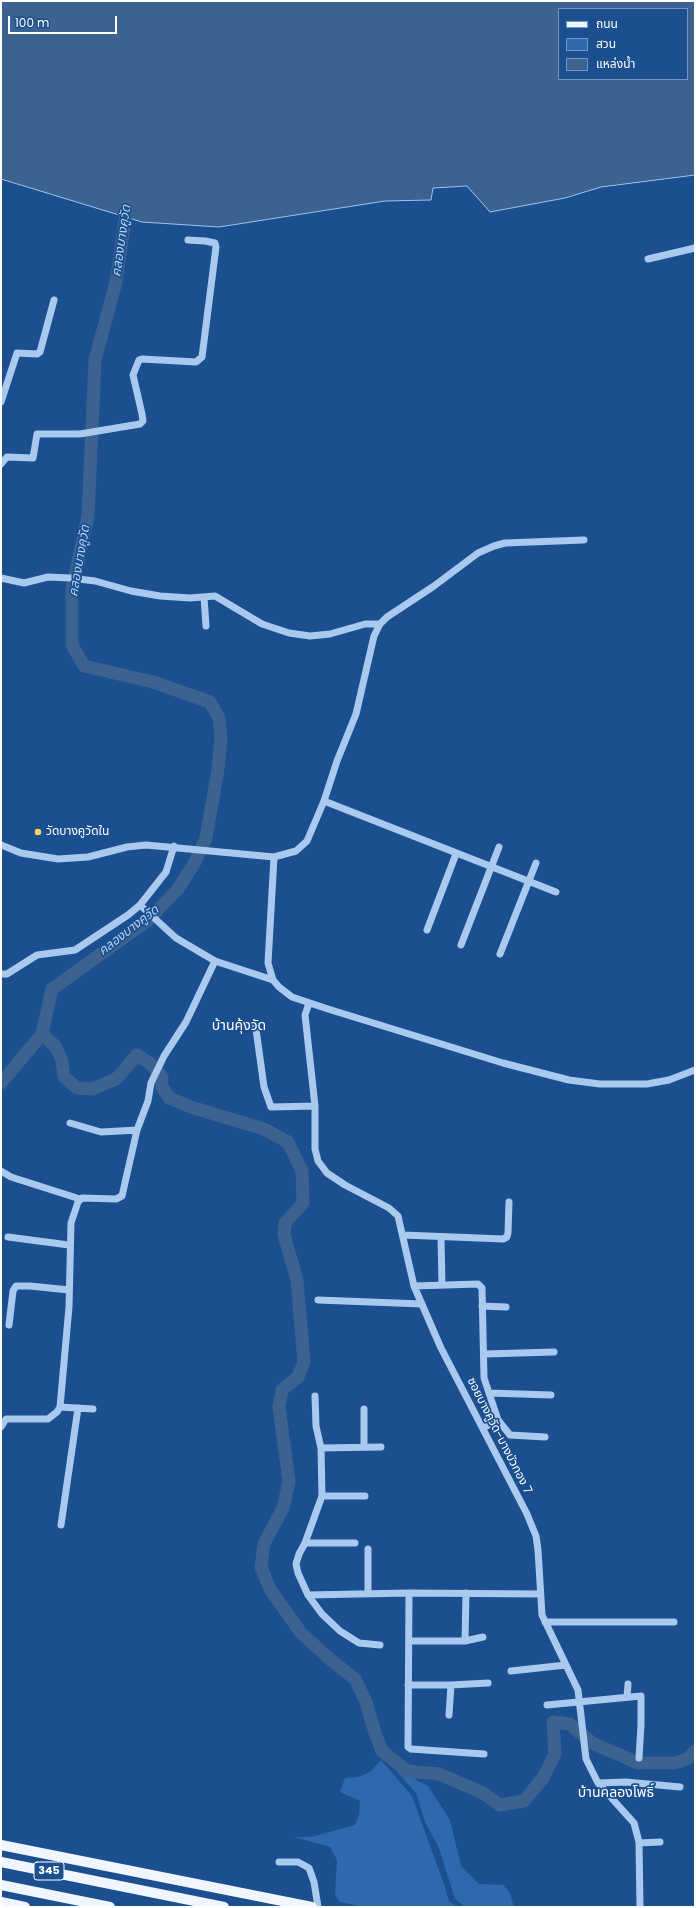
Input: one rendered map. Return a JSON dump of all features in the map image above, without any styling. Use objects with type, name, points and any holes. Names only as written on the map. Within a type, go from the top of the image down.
[{"type":"main road","points":[[1,1845],[312,1907]]},
{"type":"main road","name":"345","points":[[1,1862],[224,1907]]},
{"type":"main road","name":"345","points":[[1,1885],[110,1907]]},
{"type":"main road","points":[[1,1902],[25,1907]]},
{"type":"street","points":[[1,464],[7,457],[33,458],[37,434],[80,434],[104,431],[142,422],[142,414],[133,375],[139,360],[196,362],[204,353],[216,247],[215,243],[188,240]]},
{"type":"street","points":[[648,259],[695,248]]},
{"type":"street","points":[[1,402],[17,353],[37,354],[40,352],[54,300]]},
{"type":"street","points":[[1,845],[21,853],[58,858],[88,857],[127,847],[146,845],[174,846],[184,849],[274,857],[296,851],[308,841],[324,801],[337,762],[359,708],[374,636],[380,624],[387,617],[434,586],[478,553],[494,546],[505,543],[584,540]]},
{"type":"street","points":[[1,578],[24,583],[48,577],[70,578],[160,596],[204,598],[215,596],[262,624],[289,633],[310,636],[330,634],[365,624],[380,624]]},
{"type":"street","points":[[204,598],[206,626]]},
{"type":"street","points":[[324,801],[556,892]]},
{"type":"street","points":[[1,974],[7,974],[37,955],[75,950],[142,907],[166,872],[174,846]]},
{"type":"street","points":[[461,945],[499,847]]},
{"type":"street","points":[[426,930],[456,854]]},
{"type":"street","points":[[274,857],[268,951],[270,972],[273,980],[279,987],[292,997],[510,1065],[569,1080],[600,1084],[647,1084],[669,1080],[695,1070]]},
{"type":"street","points":[[500,954],[536,863]]},
{"type":"street","points":[[142,907],[176,938],[215,961],[273,980]]},
{"type":"street","points":[[1,1171],[11,1177],[80,1199],[116,1199],[122,1196],[137,1130],[148,1101],[153,1079],[164,1056],[186,1022],[215,961]]},
{"type":"street","name":"ซอยบางคูวัด-บางบัวทอง 7","points":[[309,1003],[305,1015],[315,1106],[315,1149],[318,1161],[327,1173],[345,1185],[389,1208],[398,1216],[414,1286],[441,1348],[527,1514],[536,1536],[542,1615],[578,1690],[583,1745],[586,1759],[598,1783],[634,1823],[639,1843],[640,1907]]},
{"type":"street","points":[[255,1022],[264,1088],[271,1107],[315,1106]]},
{"type":"street","points":[[70,1123],[101,1132],[137,1130]]},
{"type":"street","points":[[1,1427],[6,1419],[48,1419],[53,1416],[60,1407],[70,1290],[69,1245],[71,1224],[80,1199]]},
{"type":"street","points":[[403,1235],[441,1237],[507,1237],[509,1202]]},
{"type":"street","points":[[8,1237],[69,1245]]},
{"type":"street","points":[[441,1237],[442,1285]]},
{"type":"street","points":[[414,1286],[478,1284],[482,1288],[485,1354],[484,1378],[498,1420],[510,1435],[545,1437]]},
{"type":"street","points":[[9,1325],[12,1291],[16,1286],[70,1290]]},
{"type":"street","points":[[318,1300],[422,1304]]},
{"type":"street","points":[[482,1306],[506,1307]]},
{"type":"street","points":[[485,1354],[554,1352]]},
{"type":"street","points":[[489,1393],[551,1395]]},
{"type":"street","points":[[315,1396],[316,1426],[321,1448],[322,1496],[296,1564],[298,1573],[308,1595],[322,1614],[351,1639],[359,1643],[380,1645]]},
{"type":"street","points":[[60,1407],[94,1409]]},
{"type":"street","points":[[61,1525],[78,1408]]},
{"type":"street","points":[[364,1409],[364,1446]]},
{"type":"street","points":[[483,1428],[498,1420]]},
{"type":"street","points":[[321,1448],[381,1446]]},
{"type":"street","points":[[322,1496],[365,1496]]},
{"type":"street","points":[[305,1543],[355,1543]]},
{"type":"street","points":[[368,1549],[368,1594]]},
{"type":"street","points":[[308,1595],[409,1593],[540,1594]]},
{"type":"street","points":[[409,1593],[408,1748],[484,1754]]},
{"type":"street","points":[[465,1641],[466,1593]]},
{"type":"street","points":[[545,1622],[674,1622]]},
{"type":"street","points":[[409,1641],[465,1641],[483,1637]]},
{"type":"street","points":[[511,1671],[566,1665]]},
{"type":"street","points":[[408,1685],[488,1683]]},
{"type":"street","points":[[627,1697],[628,1684]]},
{"type":"street","points":[[449,1715],[451,1685]]},
{"type":"street","points":[[547,1705],[638,1695],[642,1698],[639,1758]]},
{"type":"street","points":[[598,1783],[626,1782],[680,1787]]},
{"type":"street","points":[[639,1843],[660,1842]]},
{"type":"street","points":[[279,1862],[298,1862],[309,1868],[314,1882],[318,1907]]},
{"type":"green space","points":[[385,1758],[418,1781],[428,1786],[450,1820],[461,1866],[479,1884],[503,1885],[510,1893],[514,1907],[465,1907],[455,1899],[439,1848],[425,1822],[416,1793]]},
{"type":"green space","points":[[381,1760],[412,1796],[449,1901],[458,1907],[363,1907],[340,1902],[335,1895],[337,1860],[330,1847],[294,1837],[311,1837],[355,1825],[359,1815],[360,1801],[340,1792],[345,1778],[358,1777],[370,1772]]},
{"type":"water","points":[[1,1],[695,1],[695,175],[601,187],[565,198],[490,212],[467,186],[433,188],[431,200],[385,201],[219,227],[142,222],[1,179]]},
{"type":"waterway","name":"คลองบางคูวัด","points":[[1,1083],[42,1034],[52,989],[147,921],[178,889],[195,862],[206,838],[218,769],[221,738],[219,718],[210,702],[153,682],[84,666],[72,645],[72,589],[88,516],[95,360],[116,282],[128,199]]},
{"type":"waterway","points":[[42,1034],[56,1047],[62,1061],[64,1077],[77,1088],[92,1089],[116,1079],[137,1055],[151,1064],[162,1077],[161,1085],[169,1098],[191,1107],[264,1129],[288,1142],[302,1171],[303,1203],[285,1223],[284,1235],[297,1280],[304,1362],[298,1377],[282,1390],[279,1407],[289,1482],[283,1508],[264,1544],[261,1567],[270,1589],[301,1633],[355,1679],[366,1702],[382,1751],[407,1771],[439,1774],[483,1793],[500,1805],[524,1801],[543,1778],[555,1754],[553,1722],[570,1724],[592,1743],[638,1763],[675,1763],[689,1758],[695,1751]]},
{"type":"place","name":"วัดบางคูวัดใน","points":[[38,832]]},
{"type":"district","name":"บ้านคุ้งวัด","points":[[239,1026]]},
{"type":"district","name":"บ้านคลองโพธิ์","points":[[616,1793]]}]
